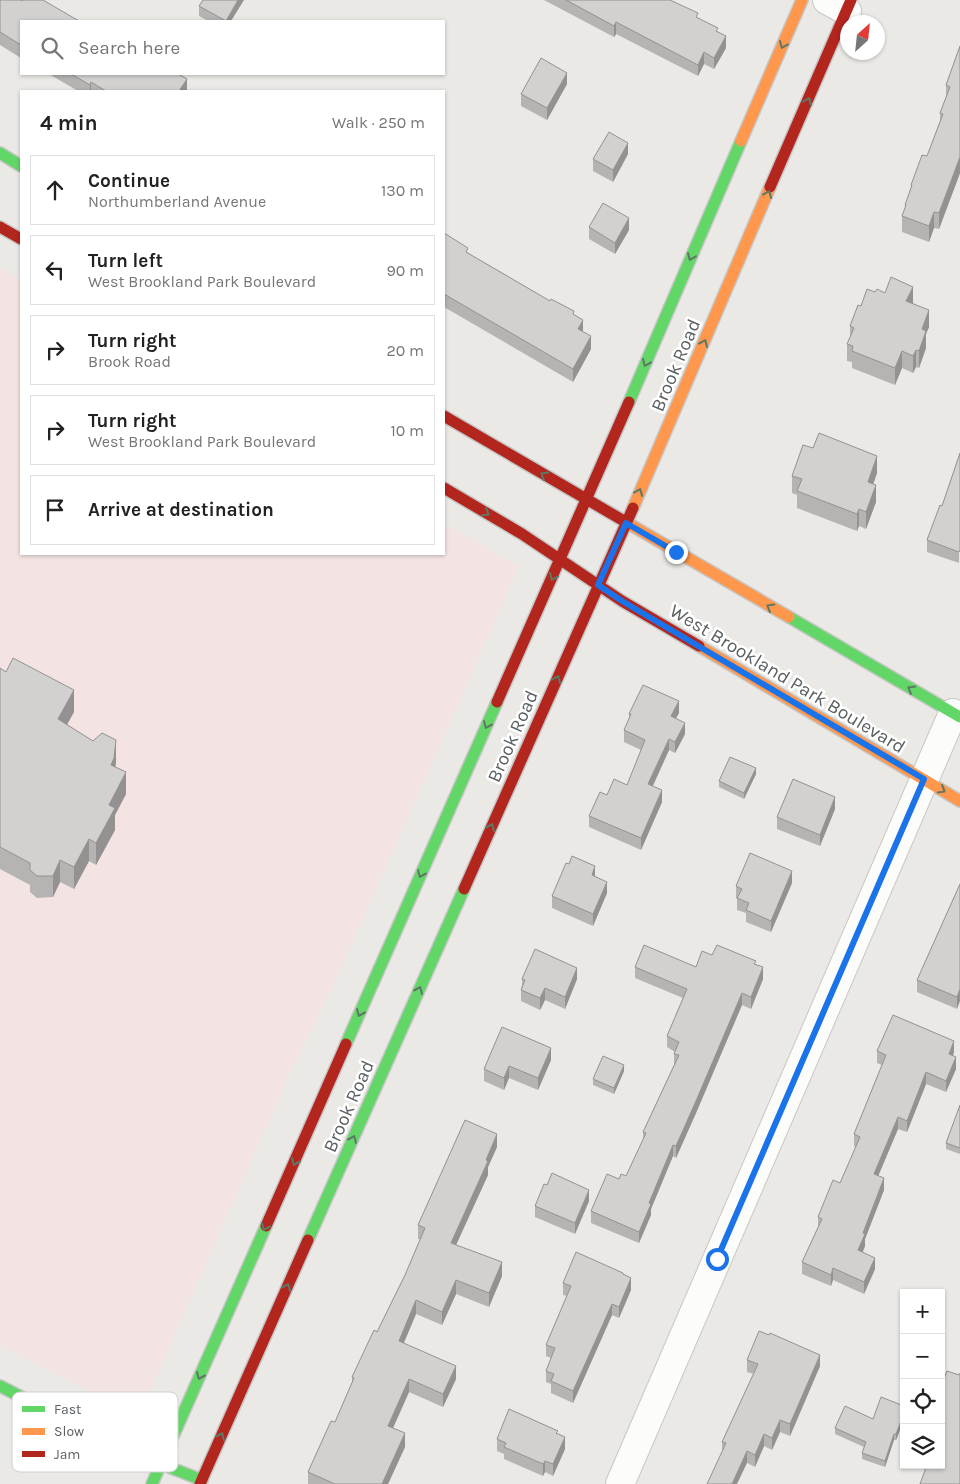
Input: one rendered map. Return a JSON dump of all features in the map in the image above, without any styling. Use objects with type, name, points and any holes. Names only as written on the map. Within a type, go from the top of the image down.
[{"type":"main road","name":"Brook Road","points":[[178,1426],[561,560],[802,0]]},
{"type":"main road","name":"Brook Road","points":[[204,1483],[626,523],[842,4]]},
{"type":"main road","points":[[0,153],[20,165]]},
{"type":"main road","points":[[0,227],[20,238]]},
{"type":"main road","points":[[445,417],[956,715]]},
{"type":"main road","name":"West Brookland Park Boulevard","points":[[445,489],[522,534],[622,601],[960,801]]},
{"type":"main road","points":[[0,1386],[12,1392]]},
{"type":"main road","name":"Brook Road","points":[[152,1484],[157,1472]]},
{"type":"main road","points":[[178,1472],[204,1483]]},
{"type":"street","points":[[620,1484],[924,779],[956,715]]},
{"type":"shaded area","points":[[0,268],[20,279],[20,555],[445,555],[445,524],[519,567],[334,984],[289,1075],[150,1392],[92,1392],[0,1345]]},
{"type":"building","points":[[0,0],[43,0],[77,20],[20,20],[20,44],[0,32]]},
{"type":"building","points":[[203,0],[238,0],[227,20],[199,6]]},
{"type":"building","points":[[566,0],[670,0],[698,13],[696,17],[718,28],[716,31],[726,36],[714,58],[704,52],[698,65],[616,22],[614,26]]},
{"type":"building","points":[[960,46],[960,157],[939,213],[934,212],[929,226],[902,216],[922,155],[927,156],[943,114],[940,113],[950,87],[946,85]]},
{"type":"building","points":[[541,58],[567,73],[547,108],[521,94]]},
{"type":"building","points":[[73,75],[180,75],[187,79],[180,90],[104,90],[91,82],[90,85]]},
{"type":"building","points":[[609,132],[628,143],[613,170],[593,159]]},
{"type":"building","points":[[603,203],[629,218],[615,243],[589,227]]},
{"type":"building","points":[[445,234],[468,248],[466,252],[550,301],[551,299],[574,311],[573,314],[583,320],[578,329],[591,336],[573,369],[445,295]]},
{"type":"building","points":[[891,277],[913,287],[906,301],[929,310],[922,329],[926,331],[919,351],[916,350],[913,356],[902,351],[895,368],[852,351],[853,346],[847,344],[854,328],[850,326],[858,305],[861,306],[867,289],[875,292],[877,289],[885,293]]},
{"type":"building","points":[[819,433],[877,456],[868,482],[876,485],[866,512],[859,509],[857,514],[797,491],[802,479],[792,476],[803,445],[813,448]]},
{"type":"building","points":[[960,453],[959,552],[927,540],[940,505],[942,506]]},
{"type":"building","points":[[13,658],[74,690],[58,719],[93,741],[102,733],[116,740],[114,758],[111,765],[126,772],[109,805],[115,808],[96,843],[89,839],[74,867],[60,860],[53,876],[37,876],[30,870],[30,863],[0,847],[0,668],[6,672]]},
{"type":"building","points":[[643,685],[679,701],[671,716],[685,723],[675,742],[669,739],[648,784],[662,790],[641,838],[589,816],[600,792],[607,795],[614,779],[627,785],[645,740],[624,730],[631,714],[629,714]]},
{"type":"building","points":[[730,757],[756,768],[744,793],[719,781]]},
{"type":"building","points":[[793,779],[835,797],[820,835],[777,817]]},
{"type":"building","points":[[750,853],[792,871],[771,921],[746,910],[749,903],[737,898],[742,889],[736,886]]},
{"type":"building","points":[[572,856],[595,866],[592,875],[607,882],[593,914],[552,896],[566,863],[569,864]]},
{"type":"building","points":[[960,884],[960,989],[957,997],[917,980]]},
{"type":"building","points":[[644,945],[696,967],[702,951],[712,955],[717,945],[756,961],[754,964],[763,967],[751,997],[742,993],[676,1146],[673,1145],[639,1232],[591,1211],[607,1174],[619,1179],[621,1174],[626,1176],[646,1133],[643,1132],[679,1055],[674,1054],[679,1042],[667,1036],[687,989],[635,967]]},
{"type":"building","points":[[535,949],[577,968],[565,997],[545,988],[540,998],[521,990],[525,980],[522,979]]},
{"type":"building","points":[[893,1015],[954,1041],[949,1054],[956,1057],[946,1081],[926,1072],[907,1121],[898,1117],[874,1174],[884,1178],[858,1250],[875,1258],[864,1282],[833,1268],[831,1275],[802,1262],[822,1219],[818,1217],[833,1180],[840,1183],[860,1137],[854,1134],[886,1055],[877,1051]]},
{"type":"building","points":[[502,1027],[551,1048],[538,1078],[509,1066],[504,1078],[484,1069]]},
{"type":"building","points":[[603,1056],[624,1065],[614,1088],[593,1079]]},
{"type":"building","points":[[960,1105],[960,1148],[946,1143]]},
{"type":"building","points":[[465,1120],[497,1134],[486,1160],[488,1161],[451,1243],[502,1262],[489,1293],[456,1280],[442,1312],[416,1300],[399,1341],[456,1366],[443,1394],[409,1379],[388,1426],[405,1433],[382,1484],[335,1484],[308,1472],[331,1421],[335,1422],[354,1378],[352,1377],[374,1330],[377,1332],[405,1275],[425,1228],[418,1225]]},
{"type":"building","points":[[552,1173],[589,1190],[575,1223],[535,1206],[544,1184],[547,1185]]},
{"type":"building","points":[[576,1252],[631,1278],[619,1307],[612,1304],[573,1391],[551,1381],[554,1374],[546,1371],[555,1348],[546,1345],[571,1286],[563,1283]]},
{"type":"building","points":[[759,1331],[769,1335],[770,1333],[820,1355],[790,1424],[780,1420],[772,1438],[764,1434],[755,1455],[747,1451],[732,1484],[707,1484],[726,1443],[722,1442],[758,1364],[747,1360]]},
{"type":"building","points":[[947,1371],[959,1375],[960,1373],[960,1484],[920,1484],[926,1469],[945,1469],[945,1376]]},
{"type":"building","points":[[881,1397],[900,1404],[900,1424],[896,1434],[894,1434],[885,1461],[862,1453],[866,1442],[835,1428],[845,1406],[873,1419]]},
{"type":"building","points":[[509,1409],[558,1431],[556,1433],[565,1437],[553,1464],[545,1461],[543,1464],[504,1447],[506,1443],[497,1439]]},
{"type":"traffic: fast","points":[[629,402],[741,141]]},
{"type":"traffic: fast","points":[[0,153],[20,165]]},
{"type":"traffic: fast","points":[[789,617],[960,717]]},
{"type":"traffic: fast","points":[[346,1044],[497,702]]},
{"type":"traffic: fast","points":[[308,1240],[464,889]]},
{"type":"traffic: fast","points":[[178,1425],[266,1226]]},
{"type":"traffic: fast","points":[[0,1386],[12,1392]]},
{"type":"traffic: fast","points":[[178,1471],[202,1480]]},
{"type":"traffic: fast","points":[[152,1484],[157,1472]]},
{"type":"traffic: slow","points":[[741,141],[802,0]]},
{"type":"traffic: slow","points":[[633,508],[770,187]]},
{"type":"traffic: slow","points":[[624,521],[789,617]]},
{"type":"traffic: slow","points":[[699,646],[960,801]]},
{"type":"traffic: jam","points":[[770,187],[851,0]]},
{"type":"traffic: jam","points":[[0,227],[20,238]]},
{"type":"traffic: jam","points":[[497,702],[629,402]]},
{"type":"traffic: jam","points":[[445,417],[624,521]]},
{"type":"traffic: jam","points":[[445,489],[522,534],[622,601],[699,646]]},
{"type":"traffic: jam","points":[[464,889],[633,508]]},
{"type":"traffic: jam","points":[[266,1226],[346,1044]]},
{"type":"traffic: jam","points":[[200,1484],[308,1240]]},
{"type":"route","points":[[676,552],[626,523],[598,585],[924,779],[717,1259]]}]
